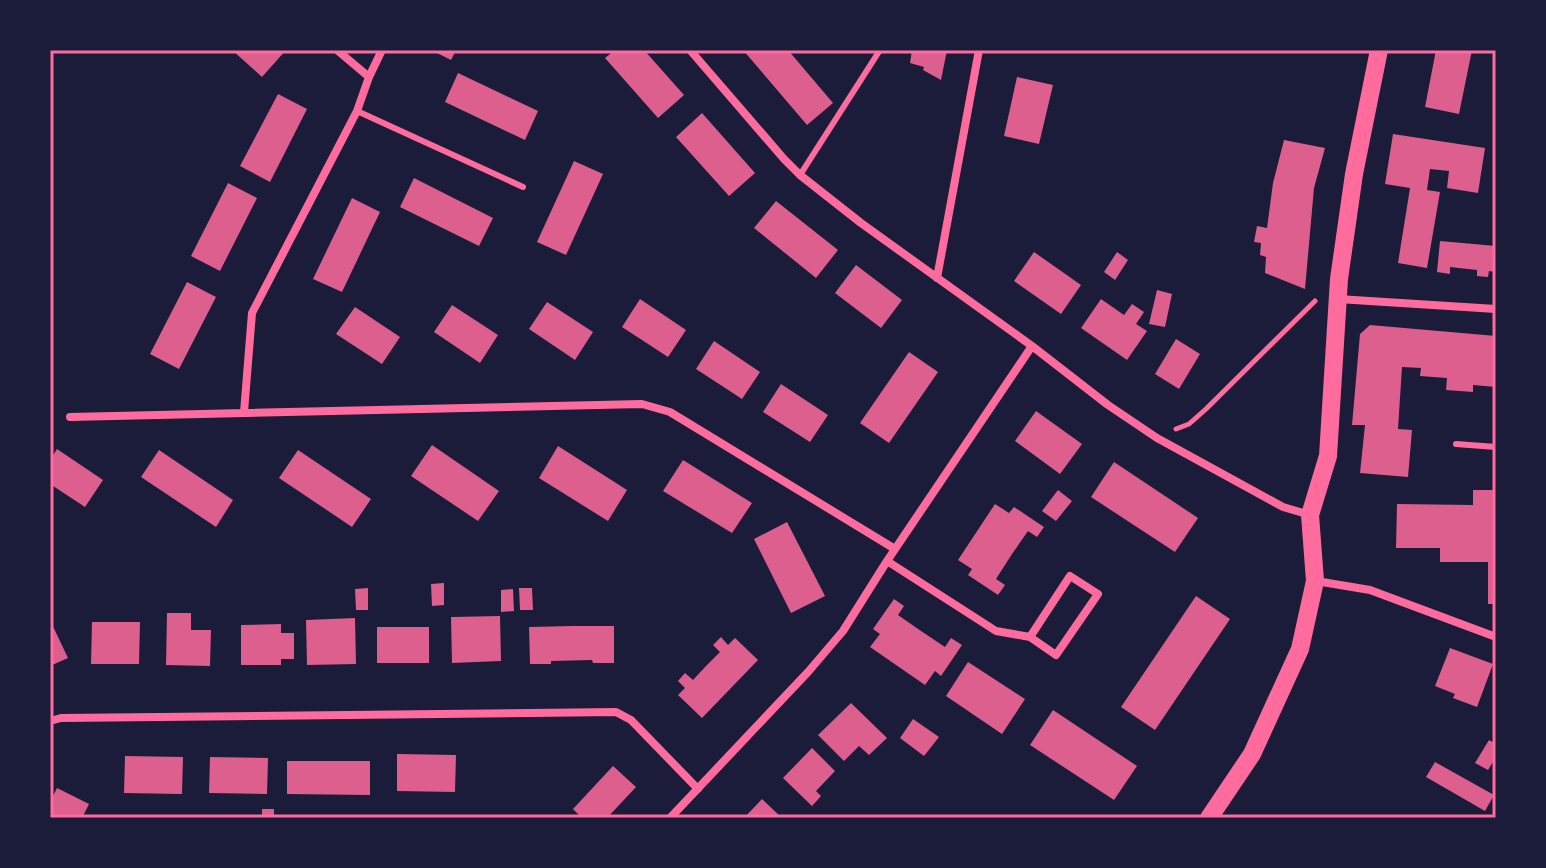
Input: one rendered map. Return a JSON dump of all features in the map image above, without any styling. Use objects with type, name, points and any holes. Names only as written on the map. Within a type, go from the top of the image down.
[{"type":"main road","points":[[1209,818],[1252,754],[1300,649],[1315,581],[1310,515],[1328,456],[1339,279],[1354,174],[1379,50]]},
{"type":"street","points":[[337,50],[369,77]]},
{"type":"street","points":[[244,412],[252,313],[357,111],[382,50]]},
{"type":"street","points":[[690,50],[784,159],[861,223],[1157,438],[1283,507],[1310,515]]},
{"type":"street","points":[[937,278],[979,50]]},
{"type":"street","points":[[1338,299],[1496,309]]},
{"type":"street","points":[[670,818],[843,631],[1032,346]]},
{"type":"street","points":[[70,417],[642,404],[670,412],[895,549]]},
{"type":"street","points":[[887,561],[996,631],[1030,637],[1056,655],[1098,594],[1070,576],[1030,637]]},
{"type":"street","points":[[1315,581],[1370,590],[1496,637]]},
{"type":"street","points":[[50,721],[61,718],[616,712],[631,720],[698,789]]},
{"type":"lane","points":[[800,175],[880,50]]},
{"type":"lane","points":[[357,111],[523,187]]},
{"type":"lane","points":[[1456,444],[1496,447]]},
{"type":"path","points":[[1157,438],[1189,424],[1339,279]]},
{"type":"building","points":[[232,50],[286,50],[262,77]]},
{"type":"building","points":[[431,50],[456,50],[451,60]]},
{"type":"building","points":[[615,50],[644,50],[684,95],[658,118],[605,58]]},
{"type":"building","points":[[743,50],[788,50],[833,103],[807,125]]},
{"type":"building","points":[[912,50],[947,50],[941,80],[923,70],[924,67],[910,63]]},
{"type":"building","points":[[1436,50],[1472,50],[1459,114],[1425,107]]},
{"type":"building","points":[[458,73],[538,111],[525,140],[445,102]]},
{"type":"building","points":[[1017,77],[1053,85],[1039,144],[1004,136]]},
{"type":"building","points":[[278,94],[307,109],[270,182],[240,166]]},
{"type":"building","points":[[702,113],[755,173],[729,196],[676,137]]},
{"type":"building","points":[[1393,134],[1485,148],[1478,193],[1447,188],[1449,171],[1430,169],[1427,190],[1440,192],[1427,268],[1398,263],[1410,188],[1385,184]]},
{"type":"building","points":[[1284,140],[1325,148],[1314,188],[1305,289],[1265,273],[1266,257],[1260,255],[1261,243],[1254,242],[1257,226],[1267,228],[1273,183]]},
{"type":"building","points":[[574,161],[603,174],[566,255],[537,242]]},
{"type":"building","points":[[414,178],[493,218],[479,246],[400,207]]},
{"type":"building","points":[[228,183],[257,198],[220,271],[191,256]]},
{"type":"building","points":[[352,198],[380,212],[342,292],[313,279]]},
{"type":"building","points":[[776,201],[838,250],[816,278],[754,228]]},
{"type":"building","points":[[1440,241],[1496,246],[1496,272],[1489,271],[1488,277],[1477,276],[1477,270],[1450,267],[1450,274],[1437,272]]},
{"type":"building","points":[[1034,252],[1081,285],[1061,314],[1014,281]]},
{"type":"building","points":[[1117,252],[1128,260],[1115,280],[1104,272]]},
{"type":"building","points":[[856,265],[902,300],[881,328],[835,293]]},
{"type":"building","points":[[187,282],[216,297],[179,369],[150,354]]},
{"type":"building","points":[[1157,290],[1172,294],[1165,327],[1149,324]]},
{"type":"building","points":[[640,299],[686,330],[668,357],[622,327]]},
{"type":"building","points":[[1101,299],[1124,315],[1132,304],[1144,312],[1136,324],[1147,331],[1127,360],[1081,328]]},
{"type":"building","points":[[547,302],[593,332],[575,360],[529,329]]},
{"type":"building","points":[[452,305],[498,335],[480,363],[434,332]]},
{"type":"building","points":[[355,307],[400,337],[382,364],[336,334]]},
{"type":"building","points":[[1370,325],[1496,336],[1496,387],[1473,385],[1473,392],[1446,390],[1447,378],[1420,376],[1421,368],[1402,367],[1398,429],[1412,430],[1408,477],[1360,473],[1365,425],[1352,425],[1360,334]]},
{"type":"building","points":[[1176,339],[1200,354],[1179,389],[1155,374]]},
{"type":"building","points":[[714,341],[760,372],[742,399],[696,369]]},
{"type":"building","points":[[909,352],[938,372],[889,443],[860,423]]},
{"type":"building","points":[[781,384],[828,415],[810,442],[763,412]]},
{"type":"building","points":[[1036,411],[1082,444],[1060,474],[1015,441]]},
{"type":"building","points":[[432,445],[499,491],[478,521],[411,476]]},
{"type":"building","points":[[558,446],[627,490],[608,521],[539,478]]},
{"type":"building","points":[[57,449],[103,480],[85,507],[50,484],[50,460]]},
{"type":"building","points":[[159,450],[233,500],[216,527],[141,477]]},
{"type":"building","points":[[298,450],[371,499],[352,527],[279,478]]},
{"type":"building","points":[[683,460],[752,503],[732,533],[663,491]]},
{"type":"building","points":[[1114,462],[1198,518],[1175,552],[1091,497]]},
{"type":"building","points":[[1058,490],[1072,501],[1056,521],[1042,511]]},
{"type":"building","points":[[1473,490],[1496,490],[1496,604],[1488,604],[1488,562],[1440,562],[1440,548],[1396,548],[1397,504],[1473,505]]},
{"type":"building","points":[[995,504],[1009,513],[1014,507],[1044,527],[1037,537],[1028,531],[1012,554],[996,579],[1005,585],[998,595],[968,575],[972,569],[958,560]]},
{"type":"building","points":[[787,522],[825,596],[791,613],[754,539]]},
{"type":"building","points":[[444,583],[444,605],[432,606],[431,584]]},
{"type":"building","points":[[368,588],[368,610],[356,610],[355,589]]},
{"type":"building","points":[[519,588],[532,588],[533,610],[520,610]]},
{"type":"building","points":[[513,589],[514,611],[501,612],[501,590]]},
{"type":"building","points":[[1196,596],[1230,619],[1155,730],[1121,707]]},
{"type":"building","points":[[894,599],[904,606],[898,615],[921,631],[945,647],[951,638],[962,645],[941,676],[935,671],[925,685],[870,647],[880,634],[873,629]]},
{"type":"building","points":[[167,613],[191,613],[191,630],[211,630],[210,666],[166,665]]},
{"type":"building","points":[[500,616],[501,661],[452,663],[451,617]]},
{"type":"building","points":[[355,618],[356,664],[307,665],[306,620]]},
{"type":"building","points":[[50,620],[68,658],[50,666]]},
{"type":"building","points":[[92,622],[140,622],[139,664],[91,664]]},
{"type":"building","points":[[281,624],[281,633],[294,633],[294,659],[281,659],[281,665],[241,665],[241,625]]},
{"type":"building","points":[[614,626],[614,663],[593,663],[592,660],[530,664],[529,627]]},
{"type":"building","points":[[377,627],[429,627],[429,663],[377,663]]},
{"type":"building","points":[[721,637],[728,645],[735,638],[758,660],[702,718],[678,695],[685,688],[678,681],[685,673],[693,680],[720,652],[713,645]]},
{"type":"building","points":[[1450,648],[1493,664],[1477,707],[1453,698],[1455,694],[1435,686]]},
{"type":"building","points":[[968,662],[1025,699],[1002,734],[946,696]]},
{"type":"building","points":[[851,703],[887,738],[869,755],[859,746],[844,761],[818,735]]},
{"type":"building","points":[[1053,710],[1137,766],[1114,800],[1030,745]]},
{"type":"building","points":[[913,719],[939,737],[924,756],[900,738]]},
{"type":"building","points":[[1489,740],[1496,744],[1496,757],[1488,770],[1475,763]]},
{"type":"building","points":[[812,748],[835,771],[816,791],[821,796],[812,806],[783,778]]},
{"type":"building","points":[[397,754],[456,755],[455,792],[397,791]]},
{"type":"building","points":[[125,756],[183,757],[182,794],[124,793]]},
{"type":"building","points":[[210,757],[268,758],[267,794],[209,793]]},
{"type":"building","points":[[287,761],[370,761],[370,795],[287,794]]},
{"type":"building","points":[[1435,762],[1494,795],[1485,811],[1426,777]]},
{"type":"building","points":[[613,766],[636,787],[607,818],[582,818],[573,809]]},
{"type":"building","points":[[57,788],[89,804],[82,818],[50,818],[50,802]]},
{"type":"building","points":[[762,799],[782,818],[744,818]]},
{"type":"building","points":[[262,809],[274,809],[274,818],[262,818]]}]
